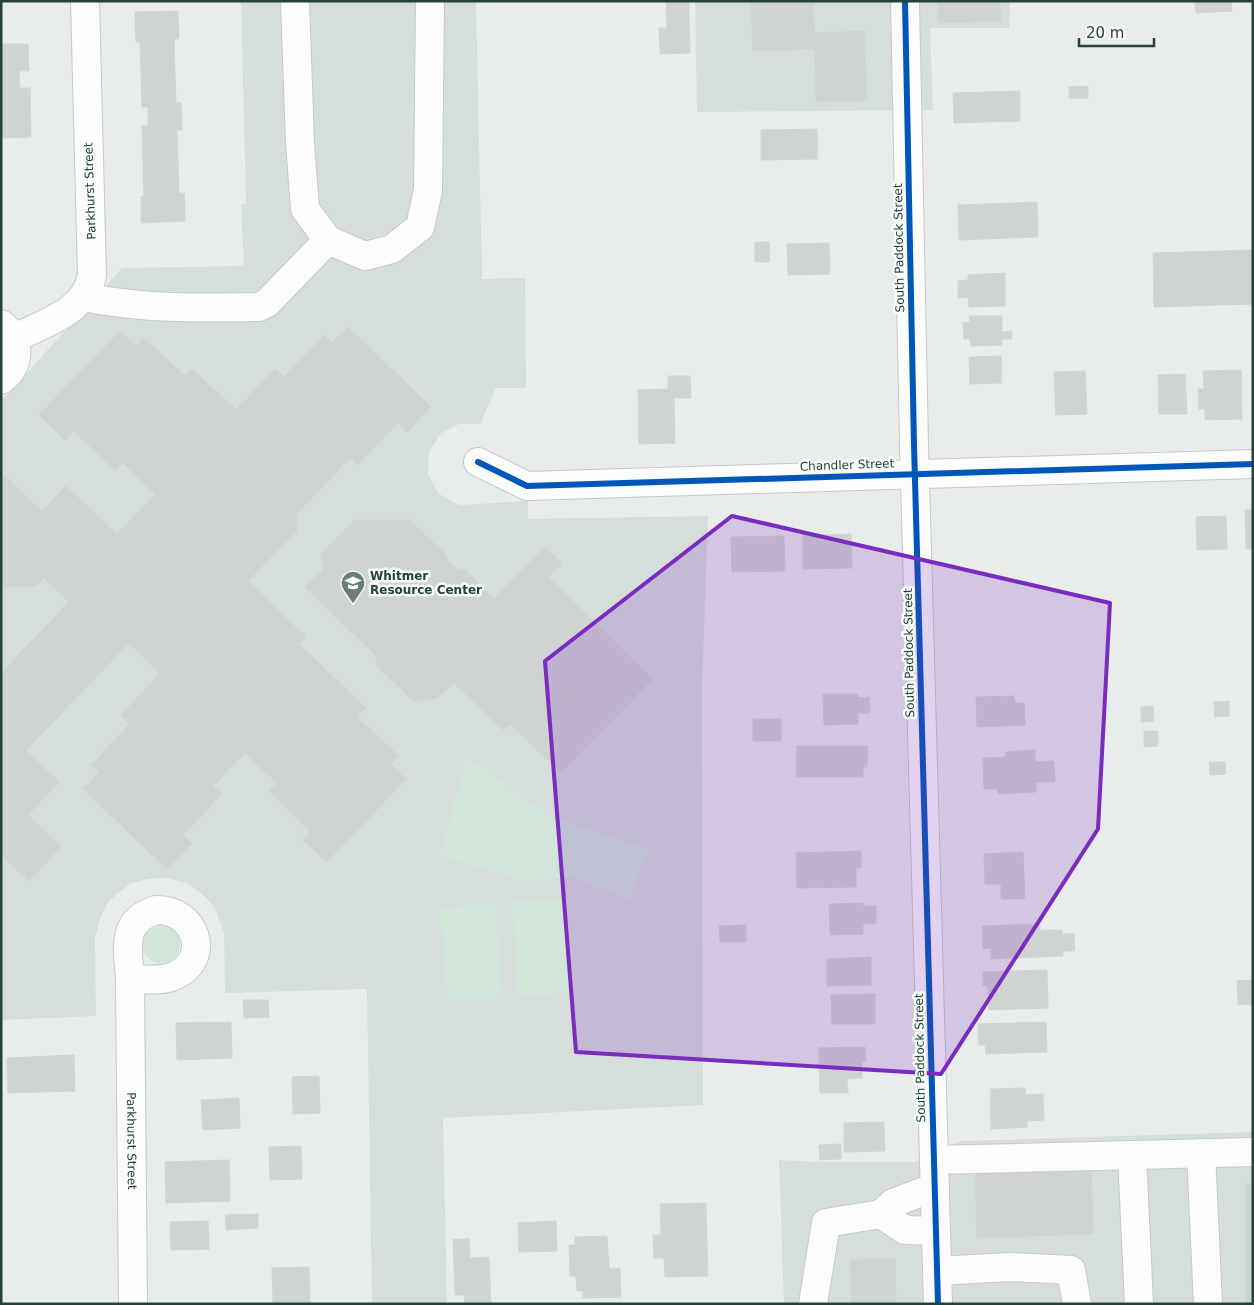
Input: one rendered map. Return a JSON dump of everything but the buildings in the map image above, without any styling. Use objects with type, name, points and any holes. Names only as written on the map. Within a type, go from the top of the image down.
[{"type":"street","name":"Parkhurst Street","points":[[84,1],[92,276],[91,284],[84,297]]},
{"type":"street","points":[[295,1],[300,143],[305,209],[328,240],[365,256],[392,249],[420,228],[428,190],[430,1]]},
{"type":"street","name":"South Paddock Street","points":[[905,1],[938,1304]]},
{"type":"street","points":[[1,380],[9,374],[17,357],[17,348],[8,331],[71,309],[84,297],[113,303],[172,308],[259,307],[267,303],[328,240]]},
{"type":"street","name":"Chandler Street","points":[[478,462],[527,486],[1253,464]]},
{"type":"street","name":"Parkhurst Street","points":[[130,979],[134,1304]]},
{"type":"street","points":[[934,1160],[1253,1152]]},
{"type":"street","points":[[1201,1153],[1208,1304]]},
{"type":"street","points":[[1132,1155],[1139,1304]]},
{"type":"street","points":[[813,1304],[826,1223],[881,1214],[893,1203],[935,1187]]},
{"type":"street","points":[[881,1214],[905,1230],[936,1230]]},
{"type":"street","points":[[937,1271],[1010,1267],[1072,1270],[1077,1304]]},
{"type":"highlighted area","points":[[732,516],[1110,603],[1098,829],[941,1074],[576,1052],[545,661]]},
{"type":"shaded area","name":"Whitmer Resource Center","points":[[241,1],[476,1],[482,279],[525,278],[526,388],[496,388],[480,424],[459,424],[441,433],[429,451],[428,475],[439,494],[460,505],[528,501],[528,519],[708,516],[702,689],[703,1105],[443,1118],[447,1304],[372,1304],[367,989],[225,993],[224,933],[214,906],[200,892],[186,883],[167,878],[148,879],[132,883],[118,893],[108,902],[100,919],[95,938],[96,1016],[1,1020],[1,397],[5,397],[122,268],[244,266],[241,204],[246,204]]},
{"type":"shaded area","points":[[695,1],[1010,1],[1009,28],[930,28],[933,110],[697,112]]},
{"type":"shaded area","points":[[1253,1132],[1253,1304],[784,1304],[779,1160],[915,1162],[961,1141]]},
{"type":"green space","points":[[467,756],[547,815],[649,849],[629,900],[570,876],[528,882],[440,856]]},
{"type":"green space","points":[[566,898],[574,992],[519,996],[512,902]]},
{"type":"green space","points":[[495,903],[503,998],[448,1002],[440,908]]},
{"type":"green space","points":[[161,925],[174,931],[180,944],[174,957],[161,963],[148,957],[142,944],[148,931]]},
{"type":"cycle path","points":[[905,1],[914,444],[938,1304]]},
{"type":"cycle path","points":[[478,462],[527,486],[1253,464]]},
{"type":"place","name":"Whitmer Resource Center","points":[[353,604]]}]
